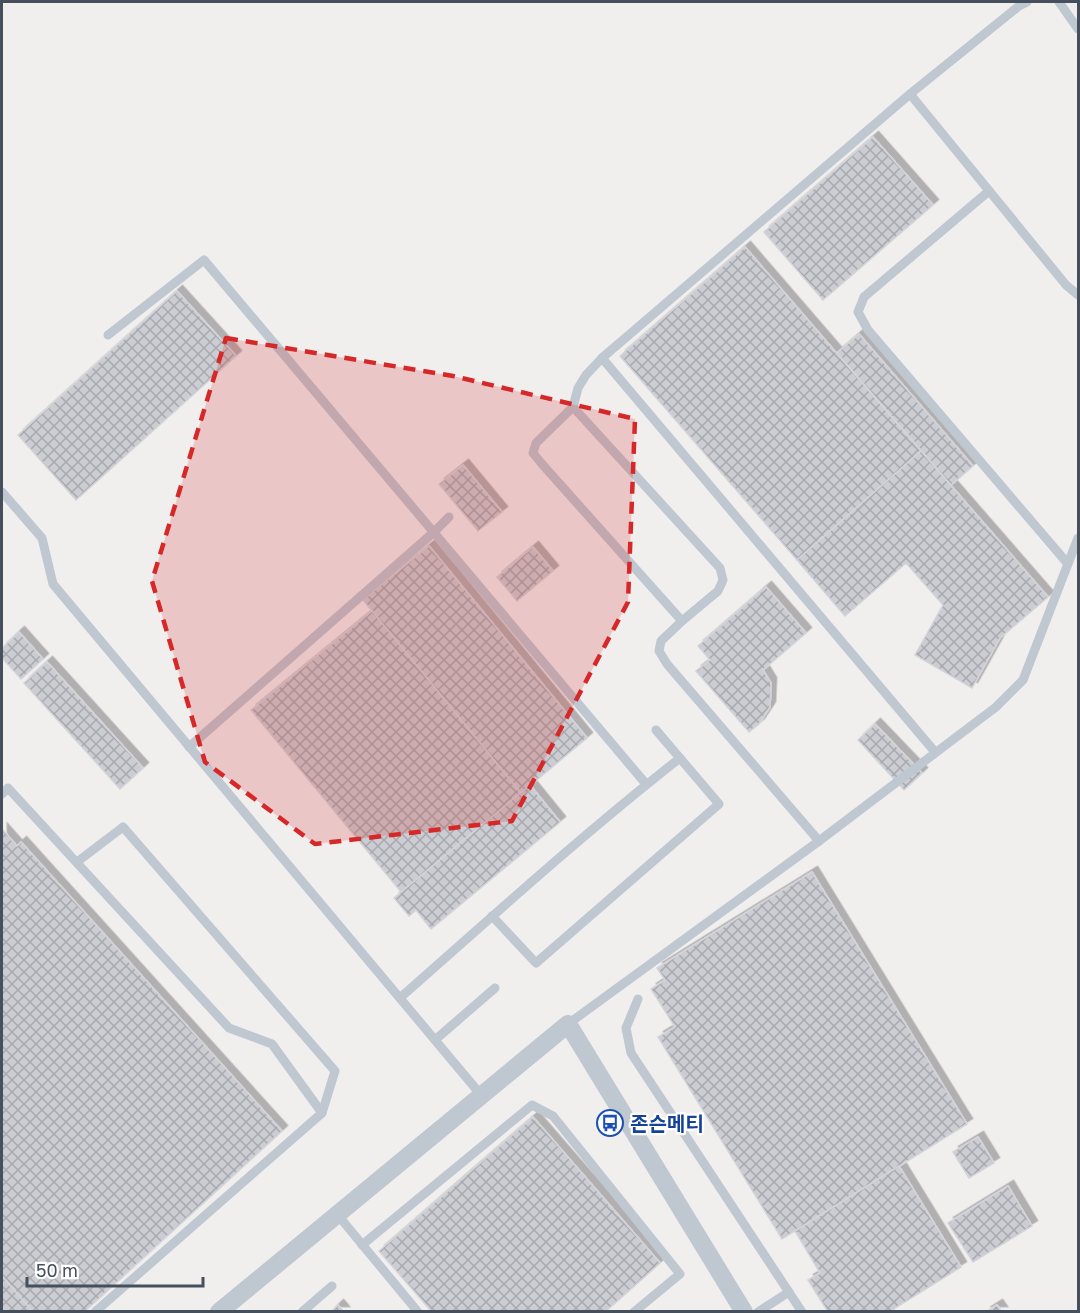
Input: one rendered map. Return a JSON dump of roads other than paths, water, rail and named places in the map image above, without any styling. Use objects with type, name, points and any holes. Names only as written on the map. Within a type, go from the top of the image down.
[{"type":"street","points":[[219,1311],[568,1024],[744,1311]]},
{"type":"lane","points":[[682,621],[533,453],[536,443],[573,408],[578,388],[586,375],[602,358],[910,94],[1019,6],[1027,2]]},
{"type":"lane","points":[[1059,2],[1078,29]]},
{"type":"lane","points":[[910,94],[1066,285],[1078,295]]},
{"type":"lane","points":[[989,191],[864,297],[858,312],[868,330],[1068,564]]},
{"type":"lane","points":[[108,335],[204,260],[646,784]]},
{"type":"lane","points":[[602,358],[935,752]]},
{"type":"lane","points":[[573,408],[720,568],[723,580],[718,591],[661,640],[659,651],[667,664],[819,841]]},
{"type":"lane","points":[[2,492],[42,538],[53,584],[481,1095]]},
{"type":"lane","points":[[189,747],[449,517]]},
{"type":"lane","points":[[568,1024],[819,841],[996,707],[1023,680],[1078,538]]},
{"type":"lane","points":[[492,916],[536,963],[719,804],[656,730]]},
{"type":"lane","points":[[400,998],[492,916],[646,784],[680,758]]},
{"type":"lane","points":[[2,794],[8,788],[229,1028],[272,1044],[322,1113]]},
{"type":"lane","points":[[77,862],[123,827],[335,1071],[322,1113],[95,1311]]},
{"type":"lane","points":[[435,1040],[495,988]]},
{"type":"lane","points":[[638,999],[626,1028],[631,1053],[802,1311]]},
{"type":"lane","points":[[362,1245],[532,1105],[553,1116],[680,1274],[634,1311]]},
{"type":"lane","points":[[337,1214],[418,1311]]},
{"type":"lane","points":[[302,1311],[333,1286]]},
{"type":"lane","points":[[758,1311],[789,1292]]},
{"type":"place","name":"존슨메티","points":[[610,1123]]}]
